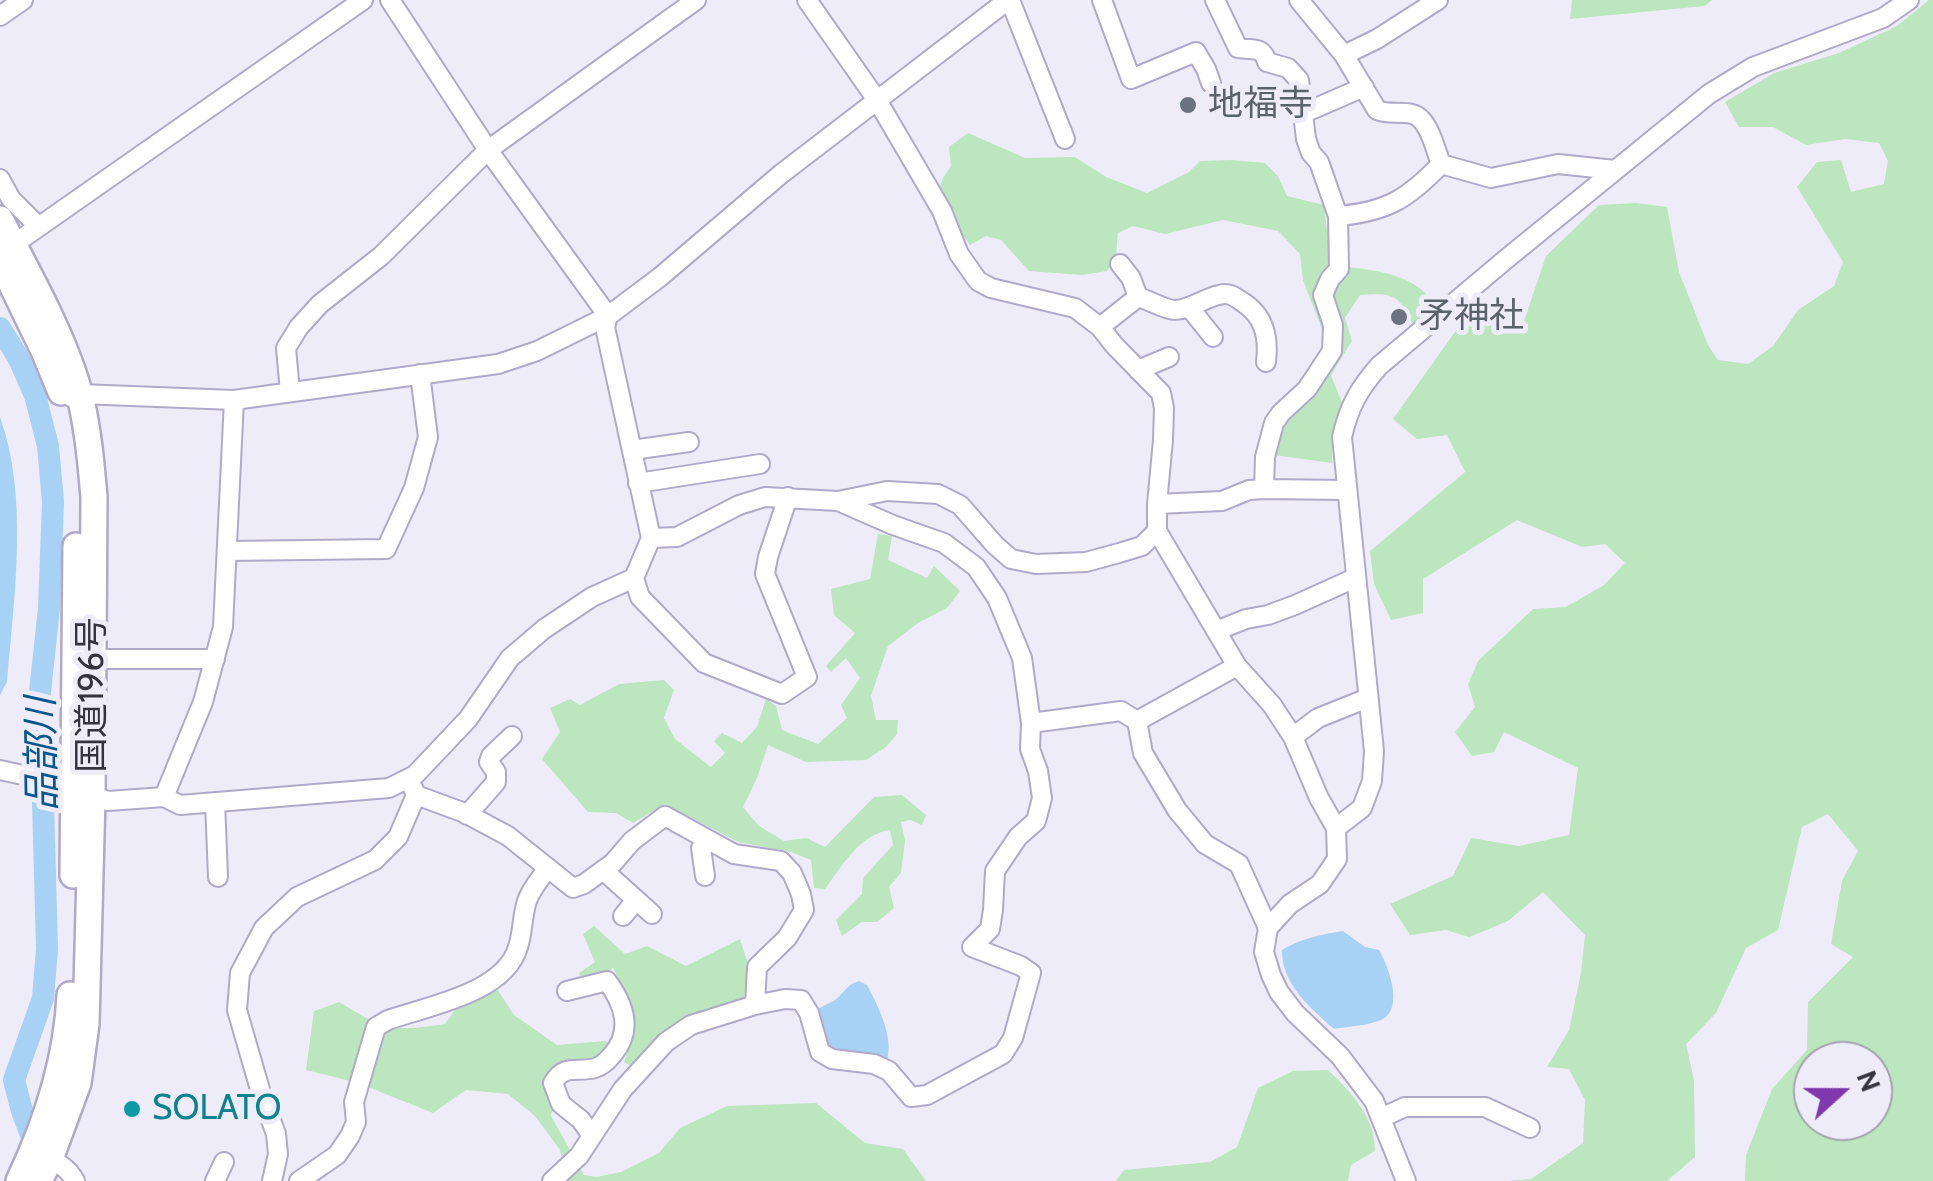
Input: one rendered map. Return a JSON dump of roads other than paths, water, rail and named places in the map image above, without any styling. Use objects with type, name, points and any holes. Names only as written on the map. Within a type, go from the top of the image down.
[{"type":"highway","name":"国道196号","points":[[0,219],[4,253],[58,338],[72,397],[90,448],[94,496],[84,659],[86,1024],[78,1083],[39,1161]]},
{"type":"street","points":[[0,16],[23,0]]},
{"type":"street","points":[[4,253],[363,0]]},
{"type":"street","points":[[390,0],[488,150],[608,316],[606,328],[651,538],[634,578],[640,597],[704,663],[782,694],[807,677],[766,574],[788,497]]},
{"type":"street","points":[[290,392],[286,348],[299,326],[320,304],[381,256],[488,150],[696,0]]},
{"type":"street","points":[[807,0],[877,100],[942,211],[959,254],[978,281],[991,288],[1075,308],[1100,328],[1162,393],[1157,531],[1237,666],[1293,737],[1336,828],[1338,859],[1320,884],[1290,904],[1268,928],[1264,952],[1278,992],[1340,1056],[1374,1101],[1406,1181]]},
{"type":"street","points":[[72,397],[234,400],[498,364],[537,351],[608,316],[782,174],[1009,0],[1065,140]]},
{"type":"street","points":[[1102,0],[1131,79],[1196,52],[1211,83]]},
{"type":"street","points":[[1215,0],[1238,48],[1258,49],[1267,62],[1288,68],[1299,80],[1306,139],[1319,162],[1338,216],[1338,268],[1323,295],[1334,325],[1332,351],[1308,390],[1274,423],[1265,456],[1264,489]]},
{"type":"street","points":[[1300,0],[1344,55],[1377,110],[1385,114],[1414,114],[1424,120],[1441,164]]},
{"type":"street","points":[[1344,55],[1438,0]]},
{"type":"street","points":[[1336,828],[1362,808],[1372,781],[1374,751],[1342,438],[1348,412],[1362,385],[1407,342],[1708,94],[1754,68],[1882,18],[1910,0]]},
{"type":"street","points":[[1304,113],[1364,87]]},
{"type":"street","points":[[1338,216],[1366,214],[1388,206],[1419,188],[1441,164]]},
{"type":"street","points":[[1441,164],[1491,178],[1558,164],[1615,170]]},
{"type":"street","points":[[0,178],[10,199],[38,226]]},
{"type":"street","points":[[1120,264],[1132,278],[1138,298]]},
{"type":"street","points":[[1100,328],[1138,298],[1176,310],[1229,294],[1260,317],[1268,346],[1266,362]]},
{"type":"street","points":[[1189,307],[1213,336]]},
{"type":"street","points":[[1138,370],[1169,356]]},
{"type":"street","points":[[228,551],[386,549],[414,488],[428,437],[420,374]]},
{"type":"street","points":[[164,798],[203,702],[224,627],[234,400]]},
{"type":"street","points":[[632,450],[689,442]]},
{"type":"street","points":[[638,483],[760,464]]},
{"type":"street","points":[[1156,504],[1222,501],[1249,490],[1346,490]]},
{"type":"street","points":[[651,538],[677,537],[739,505],[765,497],[838,501],[887,492],[938,494],[960,504],[1011,559],[1036,564],[1086,562],[1119,553],[1142,546],[1157,531]]},
{"type":"street","points":[[552,1181],[579,1156],[623,1088],[666,1042],[692,1025],[755,1005],[801,1000],[809,1013],[820,1052],[832,1060],[874,1064],[889,1070],[911,1097],[927,1095],[1003,1054],[1013,1038],[1032,973],[972,947],[990,929],[995,872],[1018,837],[1036,820],[1042,798],[1030,749],[1031,723],[1022,658],[997,598],[976,568],[944,543],[838,501]]},
{"type":"street","points":[[272,1181],[278,1154],[276,1134],[237,1010],[240,973],[264,928],[297,896],[374,860],[398,837],[415,775],[468,719],[510,658],[592,597],[634,578]]},
{"type":"street","points":[[1216,632],[1295,605],[1355,578]]},
{"type":"street","points":[[84,659],[215,659]]},
{"type":"street","points":[[1137,722],[1237,666]]},
{"type":"street","points":[[1293,737],[1318,718],[1368,698]]},
{"type":"street","points":[[1031,723],[1120,711],[1137,722],[1143,753],[1177,810],[1205,844],[1239,864],[1268,928]]},
{"type":"street","points":[[468,814],[496,782],[496,772],[489,762],[491,756],[512,736]]},
{"type":"street","points":[[0,770],[60,783],[108,801],[164,798],[180,804],[412,787],[508,836],[572,888],[604,870],[632,841],[666,816],[734,854],[781,861],[792,873],[804,910],[787,938],[757,967],[755,1005]]},
{"type":"street","points":[[215,802],[218,876]]},
{"type":"street","points":[[705,876],[700,848],[707,839]]},
{"type":"street","points":[[298,1181],[337,1155],[350,1136],[356,1122],[354,1102],[376,1027],[473,991],[500,975],[518,947],[527,900],[548,868]]},
{"type":"street","points":[[604,870],[652,914]]},
{"type":"street","points":[[623,916],[636,900]]},
{"type":"street","points":[[568,991],[607,981],[624,1016],[625,1032],[612,1055],[593,1069],[577,1068],[558,1074],[553,1083],[560,1104],[581,1120],[592,1136]]},
{"type":"street","points":[[1380,1118],[1405,1108],[1485,1107],[1530,1128]]},
{"type":"street","points":[[39,1161],[70,1171],[75,1181]]},
{"type":"street","points":[[215,1181],[224,1162]]},
{"type":"water","points":[[0,417],[14,480],[17,548],[7,682],[0,695]]},
{"type":"water","points":[[1343,931],[1365,947],[1379,950],[1390,975],[1393,996],[1389,1013],[1383,1019],[1334,1029],[1292,984],[1282,950],[1319,935]]},
{"type":"water","points":[[859,981],[867,985],[884,1022],[887,1060],[839,1054],[825,1046],[815,1012]]},
{"type":"waterway","name":"品部川","points":[[0,328],[35,395],[48,446],[53,502],[49,608],[40,692],[47,949],[43,998],[14,1080],[38,1154]]},
{"type":"place","name":"地福寺","points":[[1188,105]]},
{"type":"place","name":"矛神社","points":[[1399,317]]},
{"type":"place","name":"SOLATO","points":[[132,1109]]}]
